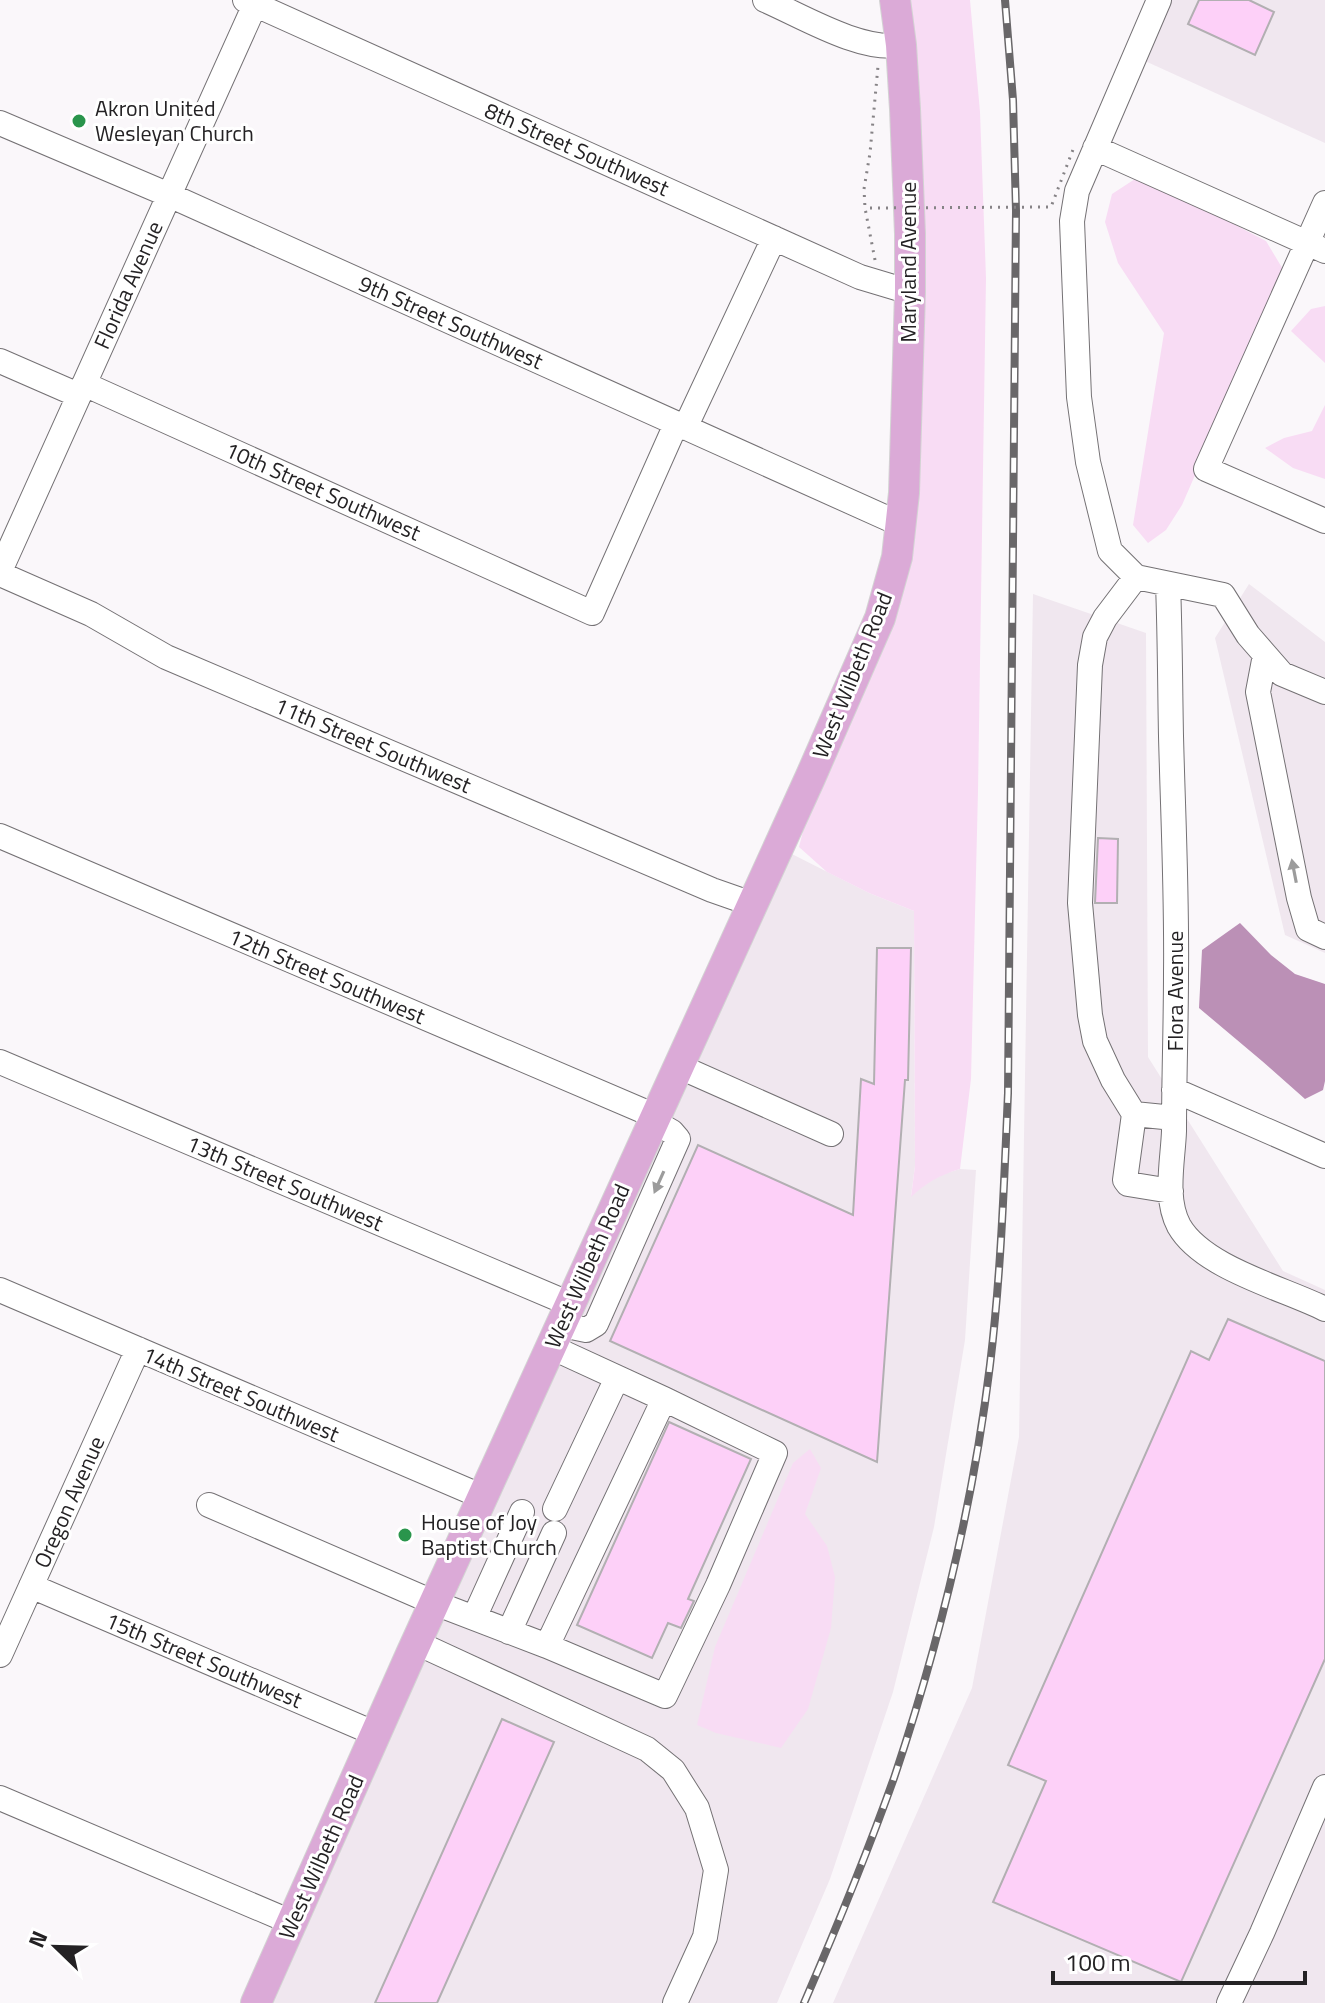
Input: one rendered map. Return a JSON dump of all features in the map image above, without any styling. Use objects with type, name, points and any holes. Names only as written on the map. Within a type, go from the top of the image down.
[{"type":"main road","name":"Maryland Avenue","points":[[895,0],[889,46],[909,202],[910,292],[905,478],[900,524]]},
{"type":"main road","name":"West Wilbeth Road","points":[[256,2003],[864,657],[880,618],[897,557],[900,524]]},
{"type":"street","points":[[765,0],[860,43],[889,46]]},
{"type":"street","points":[[1159,0],[1084,147],[1072,221],[1079,397],[1088,462],[1110,551],[1136,577],[1223,595],[1248,635],[1282,674],[1325,692]]},
{"type":"street","name":"Florida Avenue","points":[[0,572],[252,1]]},
{"type":"street","name":"8th Street Southwest","points":[[252,1],[860,277],[910,292]]},
{"type":"street","name":"9th Street Southwest","points":[[0,123],[169,195],[900,524]]},
{"type":"street","points":[[1084,147],[1316,247]]},
{"type":"street","points":[[1325,203],[1316,247],[1206,469],[1325,521]]},
{"type":"street","points":[[680,426],[774,238]]},
{"type":"street","name":"10th Street Southwest","points":[[0,361],[81,390],[592,613],[680,426]]},
{"type":"street","name":"11th Street Southwest","points":[[0,572],[91,614],[180,663],[712,890],[752,904]]},
{"type":"street","points":[[1136,577],[1105,618],[1095,637],[1090,665],[1080,903],[1095,1041],[1113,1080],[1134,1114],[1125,1180],[1128,1184],[1171,1191]]},
{"type":"street","name":"Flora Avenue","points":[[1168,584],[1176,970],[1171,1191],[1175,1216],[1180,1228],[1196,1246],[1241,1273],[1325,1309]]},
{"type":"street","points":[[1265,655],[1258,692],[1299,898],[1308,929],[1325,937]]},
{"type":"street","name":"12th Street Southwest","points":[[0,836],[654,1118]]},
{"type":"street","name":"13th Street Southwest","points":[[0,1062],[561,1325],[617,1378],[775,1453],[665,1696],[547,1646]]},
{"type":"street","points":[[678,1066],[831,1134]]},
{"type":"street","points":[[1174,1090],[1325,1156]]},
{"type":"street","points":[[1134,1114],[1174,1118]]},
{"type":"street","name":"14th Street Southwest","points":[[0,1290],[483,1497]]},
{"type":"street","name":"Oregon Avenue","points":[[0,1655],[138,1349]]},
{"type":"street","points":[[509,1632],[617,1378]]},
{"type":"street","points":[[209,1505],[435,1603],[547,1646],[664,1399]]},
{"type":"street","points":[[474,1618],[522,1512]]},
{"type":"street","name":"15th Street Southwest","points":[[31,1586],[376,1734]]},
{"type":"street","points":[[417,1643],[647,1749],[673,1770],[697,1808],[716,1870],[705,1937],[675,2003]]},
{"type":"street","points":[[1229,2003],[1325,1787]]},
{"type":"street","points":[[0,1798],[291,1922]]},
{"type":"path","points":[[880,284],[864,189],[876,71],[889,46]]},
{"type":"path","points":[[867,208],[1051,207],[1084,147]]},
{"type":"shaded area","points":[[905,0],[970,0],[980,112],[986,278],[971,1079],[960,1169],[934,1180],[911,1197],[915,1166],[914,911],[827,872],[799,847],[806,819],[908,537]]},
{"type":"shaded area","points":[[1159,0],[1325,0],[1325,143],[1134,56]]},
{"type":"shaded area","points":[[1135,179],[1197,205],[1266,241],[1284,271],[1182,505],[1166,530],[1148,543],[1133,525],[1164,333],[1118,263],[1105,222],[1112,194]]},
{"type":"shaded area","points":[[1325,306],[1325,363],[1291,331],[1311,309]]},
{"type":"shaded area","points":[[1325,405],[1325,479],[1293,468],[1265,448],[1284,438],[1312,431]]},
{"type":"shaded area","points":[[1249,584],[1325,642],[1325,953],[1285,935],[1215,638]]},
{"type":"shaded area","points":[[1033,594],[1146,633],[1148,1057],[1283,1271],[1325,1290],[1325,2003],[833,2003],[972,1688],[1019,1437]]},
{"type":"shaded area","points":[[778,847],[869,893],[914,911],[915,1166],[911,1196],[943,1174],[960,1169],[976,1170],[965,1340],[934,1527],[893,1692],[830,1879],[777,2003],[256,2003]]},
{"type":"shaded area","points":[[1240,923],[1295,974],[1325,984],[1325,1081],[1323,1090],[1305,1099],[1199,1008],[1202,950]]},
{"type":"shaded area","points":[[810,1449],[821,1468],[805,1514],[827,1546],[835,1577],[831,1628],[808,1709],[781,1748],[716,1733],[697,1725],[715,1647],[793,1463]]},
{"type":"building","points":[[1199,0],[1249,0],[1274,12],[1255,55],[1188,24]]},
{"type":"building","points":[[1098,838],[1118,839],[1117,903],[1095,903]]},
{"type":"building","points":[[877,948],[911,948],[908,1080],[905,1080],[877,1462],[610,1341],[698,1145],[853,1215],[861,1079],[874,1084]]},
{"type":"building","points":[[1228,1319],[1325,1361],[1325,1659],[1181,1982],[993,1902],[1046,1781],[1008,1765],[1191,1351],[1209,1360]]},
{"type":"building","points":[[669,1422],[751,1459],[688,1599],[694,1601],[681,1628],[668,1623],[652,1658],[577,1625]]},
{"type":"building","points":[[502,1719],[554,1742],[437,2003],[375,2003]]},
{"type":"railway","points":[[804,2003],[884,1806],[926,1677],[964,1522],[983,1417],[994,1331],[1008,1093],[1016,211],[1013,100],[1005,0]]},
{"type":"place","name":"Akron United Wesleyan Church","points":[[79,121]]},
{"type":"place","name":"House of Joy Baptist Church","points":[[405,1535]]}]
